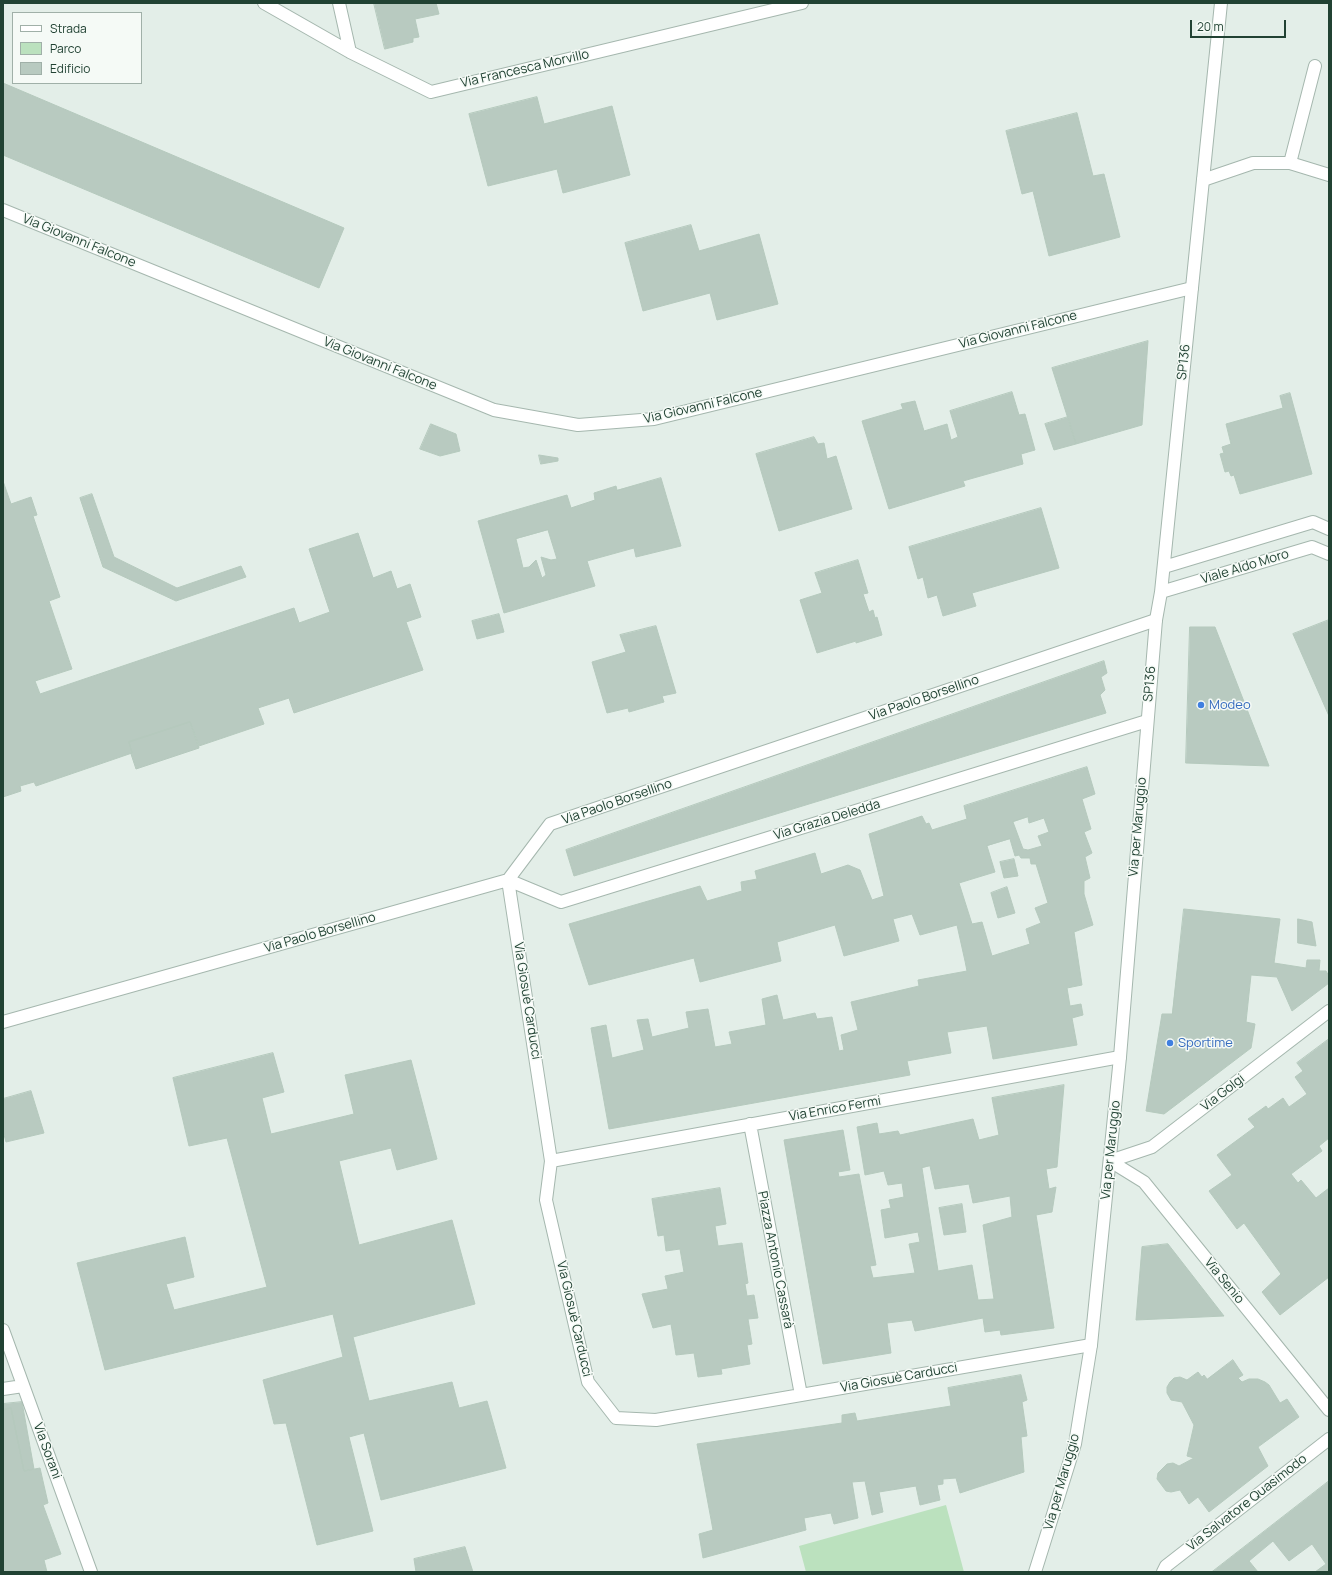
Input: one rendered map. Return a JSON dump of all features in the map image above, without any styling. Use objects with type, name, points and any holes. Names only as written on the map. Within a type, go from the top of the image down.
[{"type":"street","name":"Via Francesca Morvillo","points":[[264,3],[350,52],[431,92],[802,3]]},
{"type":"street","points":[[339,3],[350,52]]},
{"type":"street","name":"SP136","points":[[1147,721],[1156,620],[1164,567],[1221,3]]},
{"type":"street","points":[[1290,162],[1315,66]]},
{"type":"street","points":[[1203,180],[1253,163],[1290,162],[1329,175]]},
{"type":"street","name":"Via Giovanni Falcone","points":[[3,210],[494,410],[578,425],[654,419],[1192,288]]},
{"type":"street","name":"Viale Aldo Moro","points":[[1164,567],[1313,522],[1329,529]]},
{"type":"street","name":"Viale Aldo Moro","points":[[1161,592],[1312,547],[1329,554]]},
{"type":"street","name":"Via Paolo Borsellino","points":[[3,1022],[508,880],[550,824],[1156,620]]},
{"type":"street","name":"Via Grazia Deledda","points":[[508,880],[561,902],[1147,721]]},
{"type":"street","name":"Via per Maruggio","points":[[1035,1572],[1075,1444],[1091,1345],[1120,1056],[1147,721]]},
{"type":"street","name":"Via Giosuè Carducci","points":[[508,880],[551,1161],[546,1200],[588,1382],[616,1418],[656,1420],[1091,1345]]},
{"type":"street","name":"Via Golgi","points":[[1110,1161],[1152,1147],[1329,1011]]},
{"type":"street","name":"Via Enrico Fermi","points":[[551,1161],[1120,1056]]},
{"type":"street","name":"Piazza Antonio Cassarà","points":[[750,1124],[801,1395]]},
{"type":"street","name":"Via Senio","points":[[1110,1161],[1144,1182],[1329,1410]]},
{"type":"street","name":"Via Sorani","points":[[3,1330],[91,1572]]},
{"type":"street","points":[[3,1389],[23,1386]]},
{"type":"street","name":"Via Salvatore Quasimodo","points":[[1166,1570],[1329,1439]]},
{"type":"green space","points":[[946,1505],[964,1572],[806,1572],[799,1546]]},
{"type":"building","points":[[374,3],[436,3],[439,14],[415,19],[419,37],[413,38],[413,42],[385,49]]},
{"type":"building","points":[[3,83],[344,228],[319,288],[3,155]]},
{"type":"building","points":[[537,97],[544,124],[612,106],[630,175],[563,193],[557,169],[488,186],[469,114]]},
{"type":"building","points":[[1077,113],[1093,176],[1104,174],[1120,237],[1049,256],[1033,191],[1022,194],[1006,131]]},
{"type":"building","points":[[691,225],[699,251],[759,234],[778,304],[717,320],[710,293],[643,311],[625,243]]},
{"type":"building","points":[[1148,341],[1142,425],[1076,444],[1052,368]]},
{"type":"building","points":[[1012,392],[1019,415],[1025,414],[1035,450],[1021,454],[1023,464],[963,481],[965,486],[889,509],[862,421],[903,409],[901,404],[915,401],[924,431],[947,424],[951,440],[958,437],[950,411]]},
{"type":"building","points":[[1290,393],[1312,474],[1240,494],[1234,475],[1231,476],[1229,471],[1225,472],[1220,454],[1224,453],[1222,447],[1231,444],[1226,424],[1283,408],[1280,396]]},
{"type":"building","points":[[1068,417],[1076,444],[1054,450],[1045,424]]},
{"type":"building","points":[[431,424],[456,434],[460,451],[440,456],[420,449]]},
{"type":"building","points":[[814,437],[818,444],[824,443],[827,459],[836,456],[852,509],[779,531],[756,454]]},
{"type":"building","points":[[539,455],[558,458],[558,461],[541,464]]},
{"type":"building","points":[[661,478],[681,546],[636,557],[634,548],[587,561],[595,586],[504,613],[478,521],[567,495],[571,508],[595,500],[594,493],[616,486],[617,490]],"holes":[[[548,530],[557,559],[551,560],[541,557],[546,575],[542,578],[536,560],[529,567],[523,568],[516,539]]]},
{"type":"building","points":[[3,481],[11,504],[31,497],[37,515],[33,516],[60,597],[49,601],[72,669],[35,681],[40,694],[294,608],[299,623],[330,612],[309,549],[358,533],[373,578],[391,571],[397,589],[410,584],[421,617],[406,622],[423,670],[294,713],[289,698],[258,708],[264,724],[199,746],[190,722],[129,742],[132,753],[36,786],[34,782],[20,786],[21,791],[3,797]]},
{"type":"building","points":[[92,494],[114,557],[177,588],[241,566],[246,577],[176,601],[103,567],[80,498]]},
{"type":"building","points":[[1041,508],[1059,568],[972,593],[976,606],[943,616],[937,595],[928,598],[923,577],[918,579],[909,547]]},
{"type":"building","points":[[858,560],[868,593],[863,594],[869,612],[873,610],[875,618],[877,617],[882,635],[817,653],[800,600],[822,593],[815,573]]},
{"type":"building","points":[[499,614],[504,632],[477,639],[472,621]]},
{"type":"building","points":[[1329,620],[1329,716],[1293,634]]},
{"type":"building","points":[[656,626],[676,693],[662,696],[664,702],[629,712],[628,708],[607,713],[592,662],[626,652],[620,635]]},
{"type":"building","points":[[1190,627],[1215,627],[1269,766],[1186,763]]},
{"type":"building","points":[[1104,661],[1107,673],[1101,677],[1105,690],[1100,695],[1106,713],[574,876],[566,850]]},
{"type":"building","points":[[190,722],[199,748],[136,769],[129,742]]},
{"type":"building","points":[[1087,767],[1095,794],[1082,799],[1091,829],[1084,832],[1092,853],[1085,857],[1090,878],[1084,881],[1084,894],[1093,925],[1074,932],[1082,985],[1067,988],[1070,1006],[1081,1004],[1083,1015],[1072,1018],[1077,1045],[993,1059],[987,1026],[947,1032],[951,1053],[907,1061],[910,1075],[609,1129],[591,1028],[606,1025],[612,1058],[644,1050],[637,1020],[648,1019],[652,1037],[689,1028],[686,1012],[708,1009],[715,1047],[732,1044],[729,1032],[766,1025],[762,999],[777,995],[783,1020],[815,1013],[817,1019],[832,1017],[839,1051],[844,1050],[841,1035],[858,1030],[851,1002],[919,986],[918,980],[967,971],[957,925],[920,935],[912,914],[893,919],[899,941],[844,956],[835,925],[777,942],[781,961],[700,982],[694,958],[589,985],[569,924],[700,886],[707,901],[742,891],[741,882],[757,879],[755,871],[815,853],[821,874],[848,865],[860,870],[872,900],[884,896],[869,834],[922,816],[926,824],[929,823],[932,830],[967,819],[964,806]],"holes":[[[1028,817],[1029,823],[1044,818],[1049,832],[1038,836],[1042,846],[1028,850],[1023,849],[1013,822]],[[1010,839],[1015,856],[1019,855],[1021,858],[1030,858],[1031,864],[1036,864],[1048,903],[1035,908],[1041,923],[1026,929],[1030,944],[992,956],[982,922],[972,924],[959,883],[995,872],[987,846]]]},
{"type":"building","points":[[1014,859],[1018,876],[1004,878],[1000,862]]},
{"type":"building","points":[[1007,887],[1015,913],[998,918],[991,893]]},
{"type":"building","points":[[1184,909],[1280,919],[1274,963],[1306,968],[1307,960],[1320,960],[1319,971],[1326,971],[1329,976],[1329,983],[1292,1011],[1277,977],[1251,975],[1246,1022],[1255,1024],[1251,1048],[1164,1114],[1146,1111],[1162,1014],[1172,1014]]},
{"type":"building","points":[[1298,919],[1312,922],[1316,946],[1298,943]]},
{"type":"building","points":[[1329,1039],[1329,1138],[1319,1146],[1322,1151],[1291,1174],[1298,1183],[1301,1180],[1316,1198],[1329,1188],[1329,1277],[1280,1315],[1262,1292],[1281,1274],[1244,1223],[1237,1229],[1209,1191],[1232,1175],[1217,1155],[1255,1127],[1248,1119],[1266,1106],[1268,1109],[1283,1098],[1289,1107],[1307,1094],[1295,1077],[1303,1071],[1297,1063]]},
{"type":"building","points":[[273,1053],[284,1092],[262,1098],[271,1134],[354,1114],[345,1075],[411,1060],[437,1159],[397,1170],[391,1148],[339,1161],[359,1245],[452,1220],[475,1304],[353,1337],[369,1401],[452,1382],[459,1408],[487,1401],[506,1468],[381,1500],[364,1433],[349,1437],[373,1531],[317,1545],[286,1423],[274,1424],[263,1380],[343,1357],[333,1314],[105,1370],[77,1263],[185,1237],[194,1277],[166,1284],[174,1310],[267,1287],[227,1138],[189,1146],[173,1078]]},
{"type":"building","points":[[1064,1085],[1057,1167],[1046,1169],[1049,1189],[1056,1187],[1052,1212],[1036,1215],[1054,1328],[1001,1335],[1000,1330],[985,1332],[983,1318],[915,1331],[912,1320],[887,1323],[891,1353],[823,1364],[784,1140],[843,1130],[850,1170],[838,1172],[839,1177],[859,1174],[876,1265],[870,1266],[873,1278],[915,1273],[909,1244],[920,1242],[918,1232],[885,1238],[881,1210],[891,1208],[889,1200],[904,1197],[902,1183],[888,1185],[884,1171],[865,1175],[857,1127],[877,1123],[879,1134],[898,1131],[900,1135],[973,1119],[979,1140],[999,1135],[992,1098]],"holes":[[[930,1166],[935,1189],[969,1184],[973,1203],[1010,1196],[1012,1217],[983,1225],[994,1299],[978,1300],[972,1265],[938,1271],[922,1168]]]},
{"type":"building","points":[[31,1091],[44,1133],[6,1142],[3,1131],[3,1099]]},
{"type":"building","points":[[720,1188],[726,1224],[715,1226],[718,1246],[742,1243],[748,1283],[745,1284],[747,1296],[754,1295],[758,1318],[748,1319],[752,1344],[747,1345],[750,1364],[721,1369],[722,1374],[698,1377],[694,1353],[676,1355],[671,1324],[653,1328],[642,1294],[668,1289],[665,1276],[684,1272],[680,1249],[666,1251],[664,1235],[658,1236],[652,1199]]},
{"type":"building","points":[[962,1204],[966,1232],[944,1235],[939,1208]]},
{"type":"building","points":[[1168,1244],[1224,1316],[1136,1320],[1142,1247]]},
{"type":"building","points":[[1233,1360],[1243,1375],[1238,1378],[1242,1382],[1249,1379],[1258,1379],[1265,1382],[1269,1385],[1280,1403],[1287,1399],[1299,1417],[1258,1447],[1268,1466],[1209,1512],[1198,1497],[1189,1504],[1180,1490],[1171,1492],[1166,1491],[1157,1479],[1158,1473],[1167,1464],[1173,1463],[1179,1466],[1194,1458],[1187,1456],[1194,1425],[1182,1402],[1171,1400],[1167,1393],[1167,1387],[1174,1378],[1180,1377],[1187,1380],[1198,1372],[1202,1377],[1204,1375],[1207,1379]]},
{"type":"building","points":[[1021,1375],[1027,1400],[1022,1402],[1027,1436],[1021,1437],[1024,1472],[960,1493],[956,1478],[943,1479],[943,1484],[937,1485],[940,1500],[920,1505],[916,1486],[879,1492],[883,1512],[872,1515],[865,1481],[852,1482],[858,1518],[834,1524],[831,1513],[804,1518],[806,1530],[703,1558],[699,1534],[713,1530],[697,1444],[842,1423],[842,1415],[855,1413],[857,1421],[951,1406],[948,1388]]},
{"type":"building","points":[[22,1402],[34,1469],[24,1471],[11,1408],[3,1410],[3,1404]]},
{"type":"building","points":[[11,1408],[24,1471],[40,1468],[48,1503],[43,1505],[61,1554],[44,1560],[47,1572],[3,1572],[3,1410]]},
{"type":"building","points":[[1329,1481],[1329,1572],[1315,1572],[1326,1564],[1312,1544],[1289,1561],[1273,1541],[1249,1561],[1258,1572],[1212,1572]]},
{"type":"building","points":[[465,1547],[473,1572],[416,1572],[414,1559]]},
{"type":"place","name":"Modeo","points":[[1201,705]]},
{"type":"place","name":"Sportime","points":[[1170,1043]]}]
